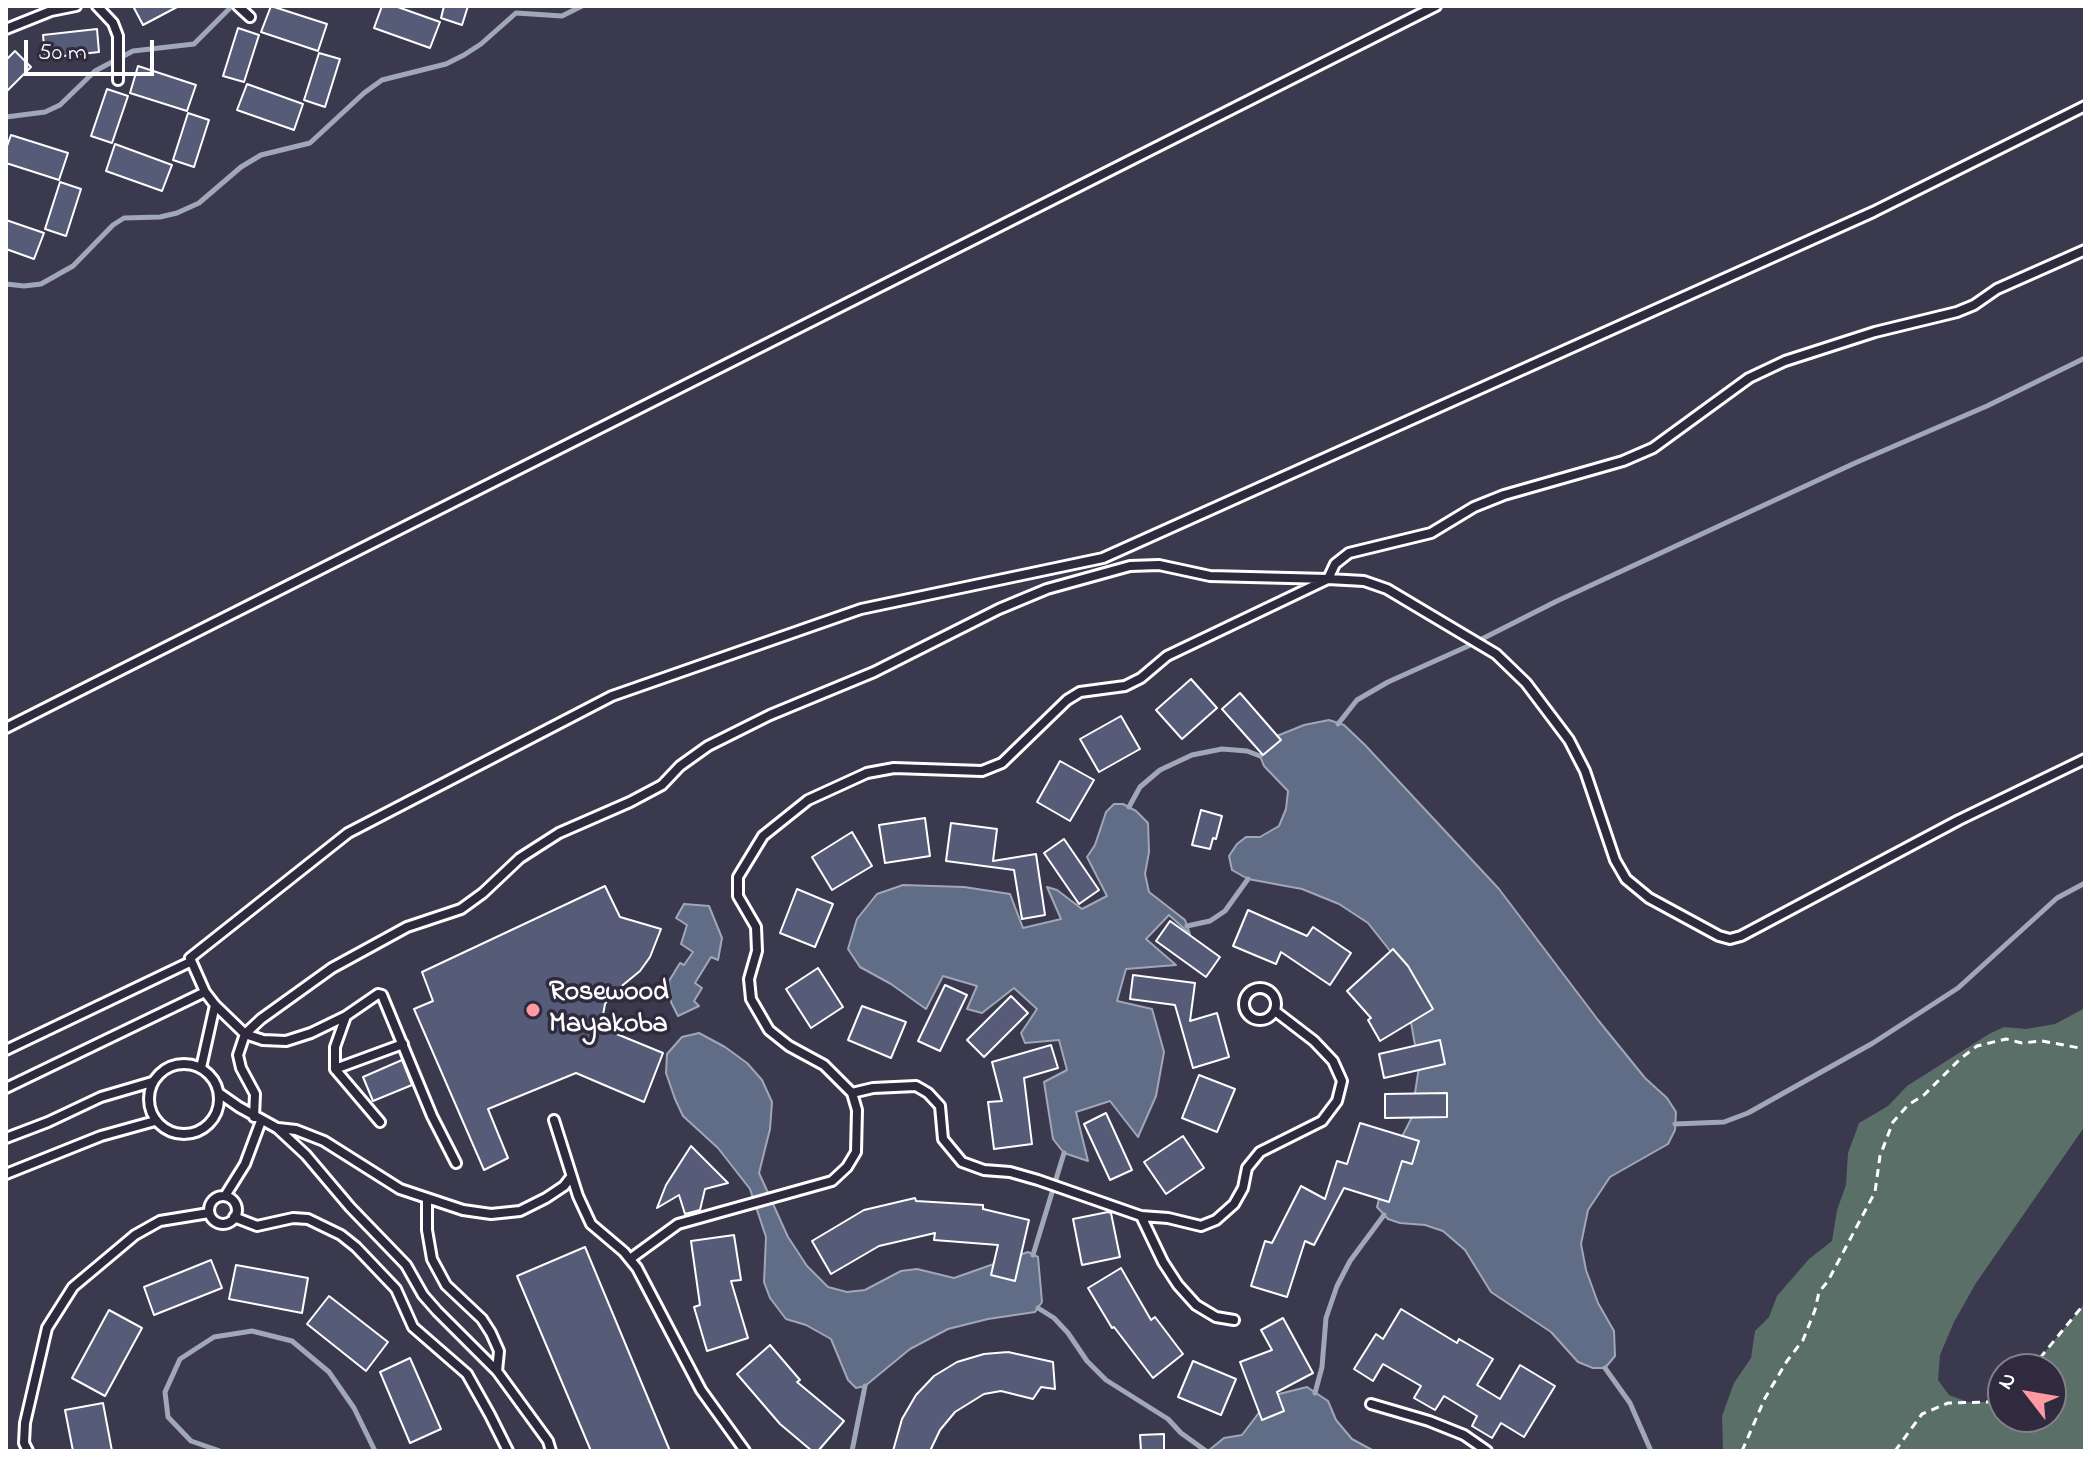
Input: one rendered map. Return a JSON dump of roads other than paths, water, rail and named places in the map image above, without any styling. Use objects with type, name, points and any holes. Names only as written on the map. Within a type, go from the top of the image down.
[{"type":"lane","points":[[6,29],[51,11],[76,6]]},
{"type":"lane","points":[[97,6],[113,23],[118,36],[118,80]]},
{"type":"lane","points":[[6,728],[1436,6]]},
{"type":"lane","points":[[240,7],[250,17]]},
{"type":"lane","points":[[456,1163],[432,1116],[382,995],[378,994],[346,1016],[311,1033],[286,1041],[263,1040],[245,1034],[215,1005],[205,992],[190,958],[348,833],[612,696],[861,609],[1103,558],[1873,212],[2085,106]]},
{"type":"lane","points":[[630,1259],[678,1224],[832,1181],[847,1167],[856,1152],[857,1110],[852,1093],[824,1065],[789,1046],[769,1030],[751,999],[749,979],[757,951],[756,927],[738,896],[738,877],[763,836],[808,800],[867,773],[894,768],[982,771],[1002,763],[1067,700],[1080,692],[1125,686],[1141,678],[1167,656],[1328,579],[1335,564],[1349,553],[1431,533],[1474,507],[1504,495],[1623,461],[1653,448],[1749,378],[1785,361],[1875,332],[1957,312],[1974,305],[1997,289],[2085,250]]},
{"type":"lane","points":[[234,1217],[222,1224],[214,1221],[209,1213],[212,1200],[225,1196],[245,1164],[258,1119],[255,1094],[241,1068],[238,1055],[245,1034],[293,995],[332,968],[407,927],[461,909],[520,858],[568,829],[662,785],[680,766],[708,746],[770,715],[874,672],[1035,594],[1130,566],[1159,565],[1210,576],[1364,581],[1387,589],[1467,635],[1486,647],[1526,683],[1569,740],[1585,771],[1615,860],[1626,879],[1677,915],[1730,939],[1741,936],[1959,820],[2085,759]]},
{"type":"lane","points":[[6,1050],[190,962]]},
{"type":"lane","points":[[852,1093],[873,1088],[916,1086],[940,1106],[943,1139],[962,1162],[984,1170],[1010,1172],[1043,1181],[1141,1216],[1168,1218],[1201,1226],[1216,1220],[1234,1204],[1243,1188],[1247,1168],[1260,1152],[1322,1121],[1337,1101],[1342,1081],[1333,1061],[1314,1041],[1275,1011],[1274,996],[1266,989],[1251,991],[1245,1000],[1245,1010],[1257,1020],[1268,1019],[1275,1011]]},
{"type":"lane","points":[[6,1088],[205,992]]},
{"type":"lane","points":[[201,1068],[215,1005]]},
{"type":"lane","points":[[346,1016],[335,1047],[335,1069],[380,1122]]},
{"type":"lane","points":[[335,1069],[403,1044]]},
{"type":"lane","points":[[6,1138],[101,1097],[152,1082],[169,1067],[190,1064],[209,1074],[219,1093],[215,1116],[198,1132],[174,1133],[155,1121],[148,1101],[152,1082]]},
{"type":"lane","points":[[219,1093],[277,1128],[306,1155],[350,1207],[406,1265],[423,1295],[437,1311],[497,1371],[548,1441],[551,1451]]},
{"type":"lane","points":[[554,1120],[571,1177],[591,1224],[637,1268],[701,1390],[745,1451]]},
{"type":"lane","points":[[6,1174],[101,1136],[155,1121]]},
{"type":"lane","points":[[277,1128],[296,1130],[324,1141],[400,1189],[427,1200],[491,1214],[520,1211],[546,1198],[571,1177]]},
{"type":"lane","points":[[225,1196],[236,1204],[234,1217]]},
{"type":"lane","points":[[427,1200],[427,1230],[432,1259],[446,1285],[482,1319],[499,1351],[497,1371]]},
{"type":"lane","points":[[28,1451],[24,1443],[25,1423],[47,1328],[73,1287],[108,1255],[160,1221],[209,1213]]},
{"type":"lane","points":[[1141,1216],[1178,1285],[1196,1305],[1216,1317],[1234,1320]]},
{"type":"lane","points":[[234,1217],[257,1226],[293,1218],[308,1219],[341,1235],[356,1247],[396,1289],[413,1327],[467,1374],[508,1451]]},
{"type":"lane","points":[[1371,1404],[1464,1435],[1487,1451]]},
{"type":"water","points":[[1329,720],[1344,725],[1365,745],[1499,889],[1598,1020],[1676,1112],[1675,1130],[1668,1144],[1610,1177],[1588,1210],[1581,1244],[1586,1270],[1598,1303],[1614,1331],[1615,1356],[1605,1368],[1593,1368],[1578,1362],[1551,1332],[1491,1292],[1465,1250],[1443,1231],[1388,1219],[1377,1207],[1388,1164],[1411,1119],[1419,1067],[1408,1006],[1391,952],[1368,923],[1339,904],[1302,889],[1248,879],[1232,870],[1229,856],[1237,844],[1246,837],[1260,837],[1279,826],[1286,809],[1288,791],[1264,766],[1260,756],[1267,740],[1304,725]]},
{"type":"water","points":[[1114,804],[1123,804],[1136,811],[1148,823],[1149,852],[1145,874],[1149,892],[1185,920],[1190,934],[1169,915],[1146,939],[1176,965],[1126,969],[1117,1001],[1152,1009],[1164,1052],[1156,1096],[1138,1137],[1110,1101],[1076,1112],[1088,1161],[1064,1153],[1053,1139],[1044,1082],[1067,1070],[1059,1040],[1025,1043],[1021,1033],[1037,1009],[1014,988],[982,1013],[967,1009],[977,986],[943,976],[926,1009],[860,967],[848,949],[857,919],[877,894],[903,885],[964,887],[1010,894],[1023,928],[1061,919],[1047,887],[1057,890],[1082,909],[1107,896],[1087,857],[1095,845],[1106,812]]},
{"type":"water","points":[[684,904],[709,906],[722,938],[718,960],[711,957],[695,983],[702,988],[694,1001],[699,1006],[678,1016],[671,1002],[669,981],[680,963],[684,965],[693,952],[681,944],[687,925],[676,918]]},
{"type":"water","points":[[699,1033],[747,1063],[762,1080],[772,1102],[770,1129],[759,1173],[788,1237],[807,1266],[828,1287],[847,1292],[865,1290],[901,1271],[917,1269],[954,1278],[1028,1252],[1038,1257],[1042,1302],[1035,1312],[948,1329],[910,1349],[865,1386],[856,1388],[848,1380],[831,1339],[806,1325],[786,1319],[770,1298],[764,1282],[766,1237],[750,1189],[718,1148],[683,1116],[675,1099],[666,1073],[667,1054],[682,1037]]},
{"type":"water","points":[[1307,1387],[1328,1401],[1336,1420],[1352,1439],[1374,1451],[1208,1451],[1224,1438],[1242,1435],[1261,1410],[1279,1394]]},
{"type":"waterway","points":[[6,117],[45,112],[60,105],[95,71],[133,51],[194,44],[232,6]]},
{"type":"waterway","points":[[6,284],[41,284],[73,266],[113,225],[124,218],[160,217],[199,203],[241,167],[261,155],[310,143],[382,80],[446,64],[481,44],[516,13],[562,16],[582,6]]},
{"type":"waterway","points":[[1338,724],[1357,700],[1388,682],[2085,358]]},
{"type":"waterway","points":[[1129,807],[1140,787],[1160,770],[1192,755],[1222,749],[1247,751],[1260,756]]},
{"type":"waterway","points":[[1187,926],[1210,921],[1225,911],[1248,879]]},
{"type":"waterway","points":[[1675,1124],[1724,1122],[1748,1113],[1873,1043],[1958,988],[2057,898],[2085,883]]},
{"type":"waterway","points":[[1033,1255],[1064,1153]]},
{"type":"waterway","points":[[1315,1393],[1322,1367],[1326,1318],[1337,1286],[1350,1261],[1384,1215]]},
{"type":"waterway","points":[[1038,1308],[1054,1318],[1106,1380],[1168,1419],[1206,1451]]},
{"type":"waterway","points":[[220,1451],[191,1441],[168,1417],[165,1392],[180,1359],[214,1337],[252,1331],[292,1341],[329,1372],[354,1408],[375,1451]]},
{"type":"waterway","points":[[1605,1368],[1630,1403],[1651,1451]]},
{"type":"waterway","points":[[852,1451],[865,1386]]},
{"type":"place","name":"Rosewood Mayakoba","points":[[533,1010]]}]
